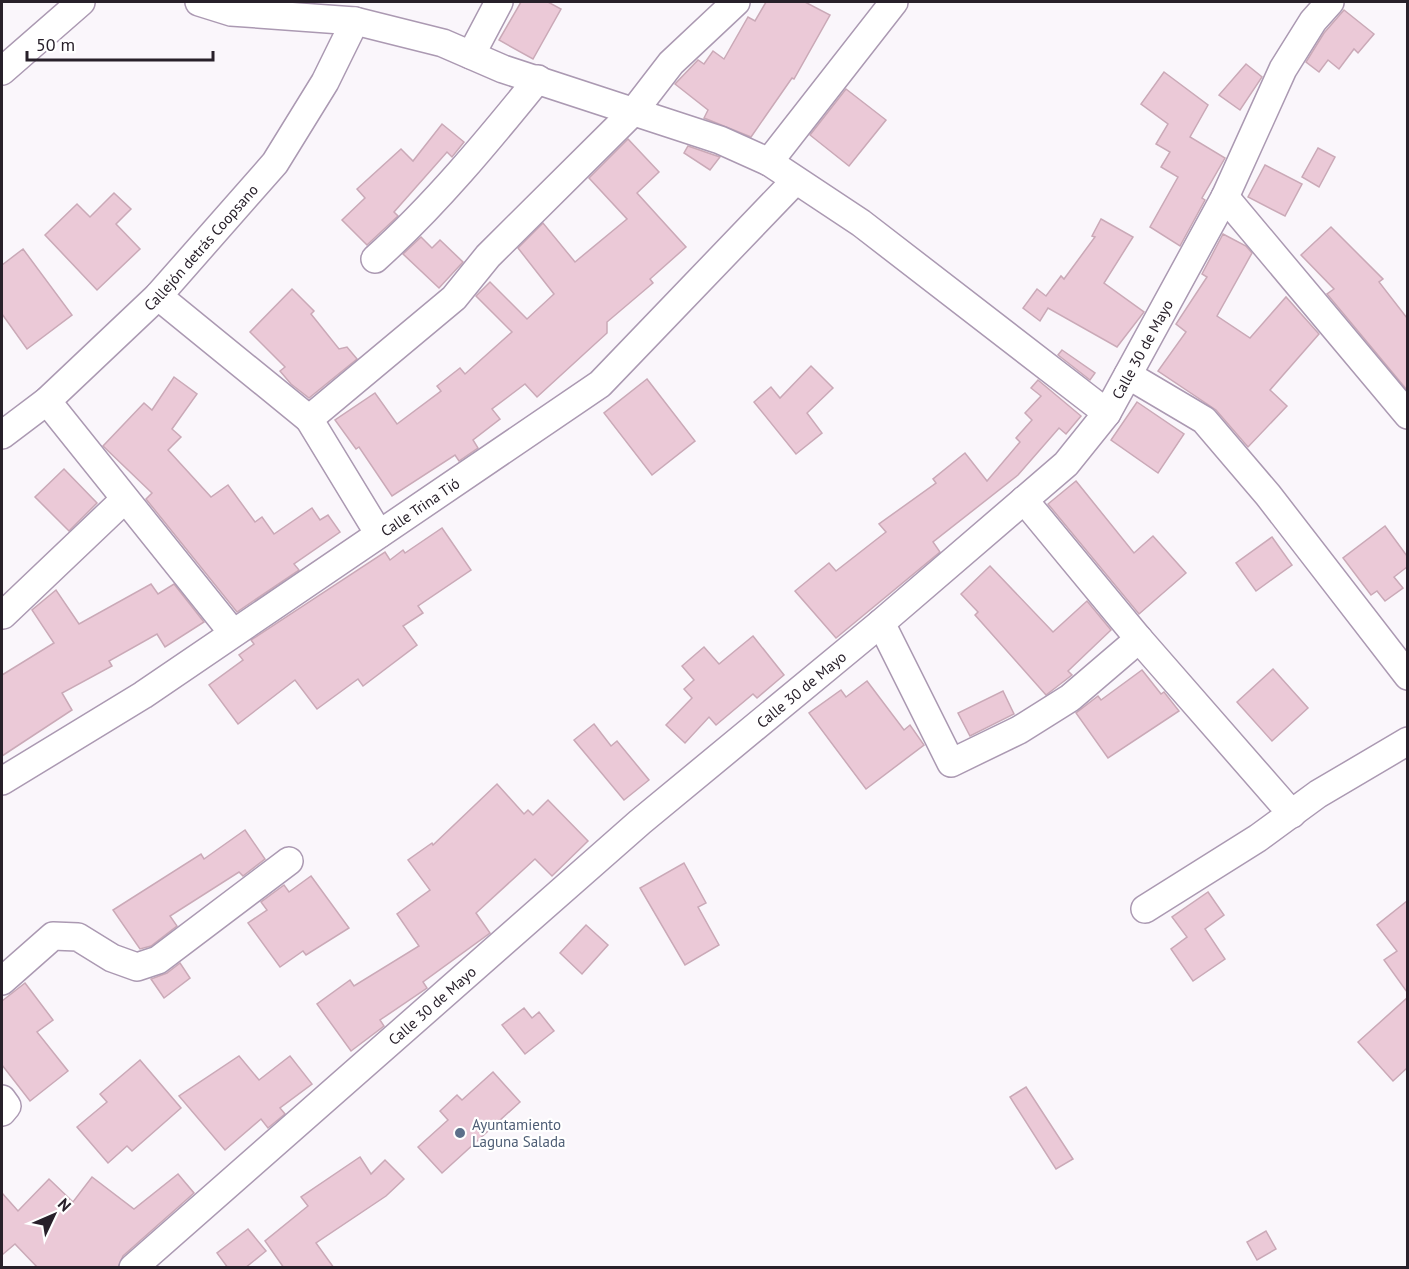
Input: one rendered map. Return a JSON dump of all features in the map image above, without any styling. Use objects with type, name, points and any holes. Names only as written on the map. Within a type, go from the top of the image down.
[{"type":"street","points":[[2,71],[81,2]]},
{"type":"street","points":[[200,2],[231,12],[355,21],[443,43],[503,69],[720,140],[769,162],[861,223],[1107,413]]},
{"type":"street","points":[[471,55],[499,2]]},
{"type":"street","points":[[309,419],[453,298],[488,256],[634,111],[671,63],[736,2]]},
{"type":"street","points":[[769,162],[894,2]]},
{"type":"street","name":"Calle 30 de Mayo","points":[[133,1268],[640,822],[881,623],[1066,464],[1107,413],[1225,197],[1283,69],[1313,21],[1330,2]]},
{"type":"street","name":"Callejón detrás Coopsano","points":[[2,435],[47,401],[158,296],[275,163],[325,82],[355,21]]},
{"type":"street","points":[[375,259],[395,241],[491,137],[538,79]]},
{"type":"street","name":"Calle Trina Tió","points":[[2,781],[143,695],[600,384],[795,181]]},
{"type":"street","points":[[1225,197],[1407,416]]},
{"type":"street","points":[[158,296],[309,419],[379,534]]},
{"type":"street","points":[[1128,375],[1204,420],[1268,495],[1407,676]]},
{"type":"street","points":[[47,401],[233,633]]},
{"type":"street","points":[[3,615],[126,499]]},
{"type":"street","points":[[1024,500],[1139,639],[1292,814]]},
{"type":"street","points":[[881,623],[951,763],[1019,730],[1070,698],[1139,639]]},
{"type":"street","points":[[1144,909],[1258,838],[1318,794],[1407,741]]},
{"type":"street","points":[[2,981],[53,936],[78,937],[112,958],[136,967],[158,960],[289,861]]},
{"type":"street","points":[[2,1099],[8,1106],[2,1112]]},
{"type":"building","points":[[521,2],[548,2],[561,9],[533,59],[499,40]]},
{"type":"building","points":[[766,2],[805,2],[830,15],[794,79],[792,78],[751,137],[704,118],[708,110],[675,84],[698,60],[704,64],[713,51],[724,59],[748,17],[755,21]]},
{"type":"building","points":[[1344,10],[1374,34],[1358,53],[1354,49],[1339,69],[1328,60],[1319,72],[1306,62],[1324,33]]},
{"type":"building","points":[[1246,64],[1262,77],[1240,110],[1219,95]]},
{"type":"building","points":[[1164,72],[1208,105],[1190,137],[1225,158],[1202,198],[1205,200],[1180,246],[1150,227],[1178,177],[1161,167],[1170,152],[1156,144],[1168,124],[1141,104]]},
{"type":"building","points":[[846,89],[886,120],[849,166],[810,135]]},
{"type":"building","points":[[442,124],[464,142],[452,157],[447,152],[394,212],[398,216],[367,245],[342,220],[365,198],[357,189],[401,149],[413,161]]},
{"type":"building","points":[[628,139],[659,172],[637,193],[686,247],[650,279],[653,283],[607,322],[607,333],[537,397],[525,384],[492,409],[500,419],[473,440],[478,448],[459,461],[455,455],[392,496],[359,447],[356,449],[335,420],[375,393],[397,424],[441,391],[437,386],[460,368],[465,374],[512,332],[476,296],[490,282],[527,319],[554,294],[518,248],[543,223],[575,262],[627,219],[589,178]]},
{"type":"building","points":[[688,146],[720,157],[710,170],[684,153]]},
{"type":"building","points":[[1318,148],[1335,157],[1319,187],[1302,177]]},
{"type":"building","points":[[1265,165],[1302,184],[1285,216],[1248,197]]},
{"type":"building","points":[[114,193],[131,209],[116,224],[140,249],[97,290],[45,235],[77,204],[90,217]]},
{"type":"building","points":[[1101,219],[1133,237],[1104,283],[1144,312],[1117,347],[1048,308],[1040,321],[1023,308],[1037,289],[1046,296],[1061,276],[1064,279],[1095,237],[1092,236]]},
{"type":"building","points":[[1331,227],[1383,279],[1379,282],[1407,318],[1407,390],[1327,294],[1334,289],[1301,255]]},
{"type":"building","points":[[1223,234],[1246,246],[1252,253],[1217,316],[1250,338],[1286,297],[1319,334],[1270,390],[1287,406],[1248,447],[1216,410],[1158,371],[1186,332],[1176,324],[1207,277],[1202,274]]},
{"type":"building","points":[[421,237],[432,248],[440,240],[463,262],[439,288],[403,254]]},
{"type":"building","points":[[23,249],[72,315],[27,349],[2,314],[2,265]]},
{"type":"building","points":[[292,289],[314,311],[311,314],[339,349],[347,347],[357,359],[309,398],[291,384],[280,371],[285,367],[250,332]]},
{"type":"building","points":[[1062,350],[1095,373],[1090,380],[1058,355]]},
{"type":"building","points":[[811,366],[833,388],[807,413],[822,433],[796,454],[754,402],[771,387],[780,398]]},
{"type":"building","points":[[174,377],[197,394],[172,429],[181,437],[168,450],[211,497],[228,485],[255,522],[262,517],[274,534],[312,508],[320,520],[328,515],[340,532],[294,564],[299,570],[237,612],[146,499],[152,493],[103,446],[144,403],[152,410]]},
{"type":"building","points":[[647,379],[695,441],[652,475],[604,413]]},
{"type":"building","points":[[1038,380],[1081,416],[1066,434],[1059,428],[1018,475],[933,542],[940,552],[836,638],[795,591],[829,563],[836,571],[886,532],[879,524],[936,483],[933,479],[965,453],[987,481],[1020,442],[1016,438],[1032,420],[1025,413],[1041,396],[1031,388]]},
{"type":"building","points":[[1137,402],[1184,434],[1158,473],[1111,440]]},
{"type":"building","points":[[64,469],[97,503],[69,531],[35,497]]},
{"type":"building","points":[[1076,481],[1134,553],[1153,536],[1186,573],[1139,614],[1048,504]]},
{"type":"building","points":[[1385,526],[1407,556],[1407,567],[1394,577],[1403,588],[1385,601],[1377,591],[1371,595],[1343,558]]},
{"type":"building","points":[[442,528],[471,570],[418,606],[423,613],[403,626],[417,645],[363,686],[358,679],[317,709],[295,680],[238,724],[209,685],[243,660],[239,655],[254,644],[251,640],[385,552],[390,560],[403,550],[405,553]]},
{"type":"building","points":[[1272,537],[1292,565],[1256,591],[1236,563]]},
{"type":"building","points":[[990,566],[1053,632],[1087,601],[1111,630],[1068,671],[1072,675],[1046,695],[975,615],[978,612],[961,594]]},
{"type":"building","points":[[151,584],[158,594],[174,584],[204,622],[165,647],[157,634],[109,661],[112,666],[62,693],[72,710],[2,756],[2,675],[54,643],[32,610],[56,590],[79,624]]},
{"type":"building","points":[[753,636],[784,675],[757,698],[753,694],[716,725],[709,717],[685,743],[666,725],[692,698],[684,689],[694,680],[682,666],[704,647],[719,664]]},
{"type":"building","points":[[1273,669],[1308,708],[1272,741],[1237,702]]},
{"type":"building","points":[[1142,670],[1161,694],[1164,692],[1179,711],[1108,758],[1076,713],[1098,696],[1101,700]]},
{"type":"building","points":[[867,681],[904,730],[910,725],[924,745],[866,789],[809,713],[841,690],[846,697]]},
{"type":"building","points":[[1003,691],[1014,714],[970,736],[958,713]]},
{"type":"building","points":[[594,724],[611,746],[617,741],[649,780],[624,800],[574,740]]},
{"type":"building","points":[[497,784],[524,814],[528,810],[533,815],[548,800],[588,841],[552,876],[535,859],[476,913],[490,933],[423,982],[427,988],[380,1020],[384,1026],[351,1051],[317,1004],[350,980],[354,986],[419,946],[397,914],[430,890],[408,860],[432,843],[433,845]]},
{"type":"building","points":[[245,830],[265,859],[243,876],[239,872],[170,916],[177,926],[151,946],[140,949],[113,910],[201,854],[204,859]]},
{"type":"building","points":[[684,863],[706,903],[698,907],[719,945],[685,965],[640,888]]},
{"type":"building","points":[[311,876],[349,928],[306,955],[303,951],[280,967],[248,923],[267,910],[261,902],[284,885],[289,892]]},
{"type":"building","points":[[1208,892],[1224,915],[1205,929],[1225,959],[1193,981],[1171,949],[1187,937],[1172,917]]},
{"type":"building","points":[[1407,901],[1407,992],[1384,960],[1397,951],[1377,925]]},
{"type":"building","points":[[586,925],[608,945],[582,974],[560,953]]},
{"type":"building","points":[[180,963],[190,978],[164,998],[151,979],[167,973]]},
{"type":"building","points":[[25,983],[53,1020],[37,1032],[68,1071],[30,1101],[2,1065],[2,1001]]},
{"type":"building","points":[[1407,998],[1407,1068],[1393,1081],[1358,1042]]},
{"type":"building","points":[[524,1008],[532,1018],[539,1012],[554,1031],[525,1054],[502,1025]]},
{"type":"building","points":[[239,1056],[259,1080],[290,1056],[312,1084],[280,1108],[285,1114],[268,1128],[261,1119],[225,1150],[179,1096]]},
{"type":"building","points":[[140,1060],[181,1108],[132,1151],[127,1146],[108,1163],[77,1127],[107,1102],[100,1094]]},
{"type":"building","name":"Ayuntamiento Laguna Salada","points":[[493,1072],[520,1102],[442,1173],[418,1147],[448,1120],[440,1111],[457,1095],[462,1100]]},
{"type":"building","points":[[1026,1087],[1073,1159],[1056,1169],[1010,1097]]},
{"type":"building","points":[[360,1157],[371,1174],[385,1160],[404,1179],[386,1196],[316,1243],[334,1268],[284,1268],[265,1241],[308,1206],[301,1197]]},
{"type":"building","points":[[178,1174],[194,1193],[123,1256],[118,1268],[38,1268],[15,1244],[2,1255],[2,1193],[18,1211],[49,1179],[73,1202],[92,1177],[134,1209]]},
{"type":"building","points":[[248,1229],[266,1251],[245,1268],[228,1268],[217,1253]]},
{"type":"building","points":[[1266,1231],[1276,1249],[1257,1260],[1247,1242]]},
{"type":"place","name":"Ayuntamiento Laguna Salada","points":[[460,1133]]}]
